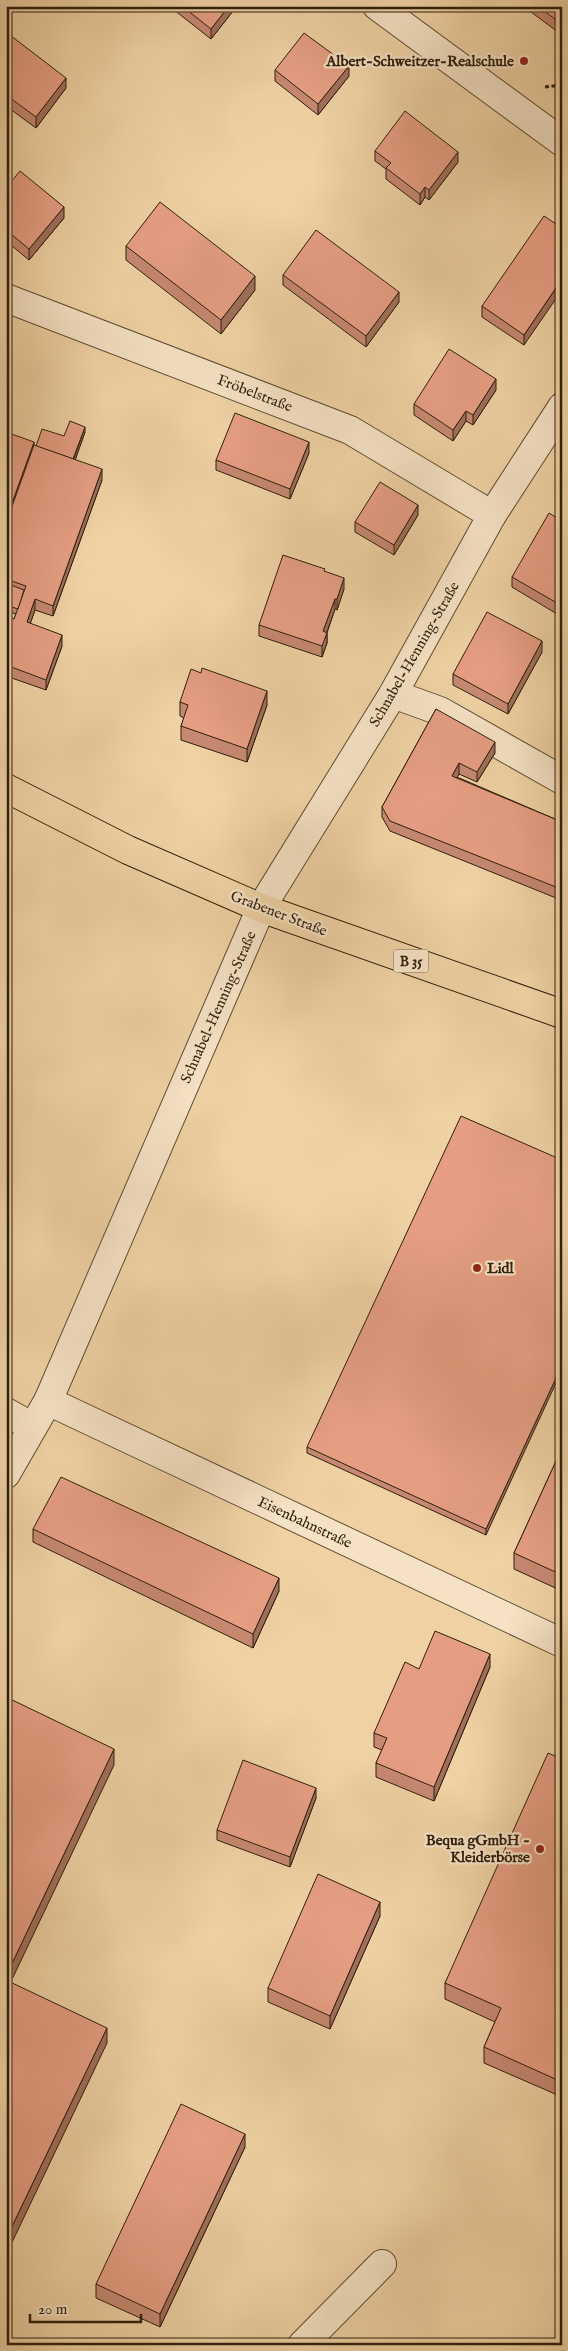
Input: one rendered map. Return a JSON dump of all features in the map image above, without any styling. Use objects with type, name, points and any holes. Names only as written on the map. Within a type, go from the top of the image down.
[{"type":"main road","name":"Grabener Straße","points":[[6,788],[128,850],[261,908],[562,1014]]},
{"type":"street","points":[[377,6],[562,142]]},
{"type":"street","name":"Fröbelstraße","points":[[6,298],[350,430],[492,515]]},
{"type":"street","name":"Schnabel-Henning-Straße","points":[[6,1474],[48,1401],[261,908],[393,694],[492,515],[562,407]]},
{"type":"street","points":[[393,694],[440,710],[562,780]]},
{"type":"street","name":"Eisenbahnstraße","points":[[48,1401],[562,1643]]},
{"type":"street","points":[[6,1412],[33,1427]]},
{"type":"street","points":[[302,2345],[382,2264]]},
{"type":"building","points":[[182,6],[229,6],[211,29]]},
{"type":"building","points":[[537,6],[562,6],[562,24]]},
{"type":"building","points":[[6,32],[66,78],[36,117],[6,95]]},
{"type":"building","points":[[304,33],[349,66],[318,104],[275,70]]},
{"type":"building","points":[[405,111],[458,152],[429,190],[425,187],[420,194],[386,168],[391,163],[375,151]]},
{"type":"building","points":[[20,171],[64,207],[29,249],[6,230],[6,188]]},
{"type":"building","points":[[160,202],[255,276],[221,320],[126,246]]},
{"type":"building","points":[[544,216],[562,228],[562,279],[524,335],[482,306]]},
{"type":"building","points":[[316,230],[399,292],[366,336],[283,275]]},
{"type":"building","points":[[449,349],[496,379],[473,415],[466,411],[453,430],[414,404]]},
{"type":"building","points":[[235,413],[309,442],[290,489],[216,460]]},
{"type":"building","points":[[70,421],[85,427],[73,459],[36,446],[42,429],[64,436]]},
{"type":"building","points":[[6,432],[34,442],[6,520]]},
{"type":"building","points":[[34,445],[102,469],[53,606],[35,599],[27,622],[62,635],[46,680],[6,665],[6,616],[14,619],[26,586],[6,579],[11,564],[6,562],[6,523]]},
{"type":"building","points":[[380,482],[418,505],[394,545],[355,522]]},
{"type":"building","points":[[549,513],[562,521],[562,606],[512,577]]},
{"type":"building","points":[[283,555],[325,569],[324,571],[344,578],[323,631],[327,633],[322,646],[259,625]]},
{"type":"building","points":[[6,583],[24,590],[18,609],[6,605]]},
{"type":"building","points":[[487,612],[542,641],[508,704],[453,674]]},
{"type":"building","points":[[202,668],[267,691],[247,749],[181,726],[188,705],[180,702],[191,669],[201,673]]},
{"type":"building","points":[[436,709],[495,742],[477,772],[459,763],[452,776],[562,822],[561,889],[390,821],[382,807]]},
{"type":"building","name":"Lidl","points":[[461,1116],[562,1160],[562,1365],[486,1529],[307,1447]]},
{"type":"building","points":[[562,1448],[562,1575],[514,1553]]},
{"type":"building","points":[[61,1477],[279,1578],[253,1634],[33,1529]]},
{"type":"building","points":[[435,1631],[490,1654],[434,1787],[376,1763],[387,1738],[374,1733],[405,1662],[419,1669]]},
{"type":"building","points":[[6,1697],[114,1749],[6,1976]]},
{"type":"building","points":[[548,1753],[562,1759],[562,2082],[484,2047],[501,2008],[445,1983]]},
{"type":"building","points":[[243,1760],[316,1788],[290,1857],[217,1830]]},
{"type":"building","points":[[318,1874],[380,1902],[330,2016],[268,1988]]},
{"type":"building","points":[[6,1980],[107,2028],[6,2239]]},
{"type":"building","points":[[181,2104],[245,2134],[160,2314],[96,2284]]},
{"type":"place","name":"Albert-Schweitzer-Realschule","points":[[524,61]]},
{"type":"place","name":"Lidl","points":[[477,1268]]},
{"type":"place","name":"Bequa gGmbH - Kleiderbörse","points":[[540,1849]]}]
